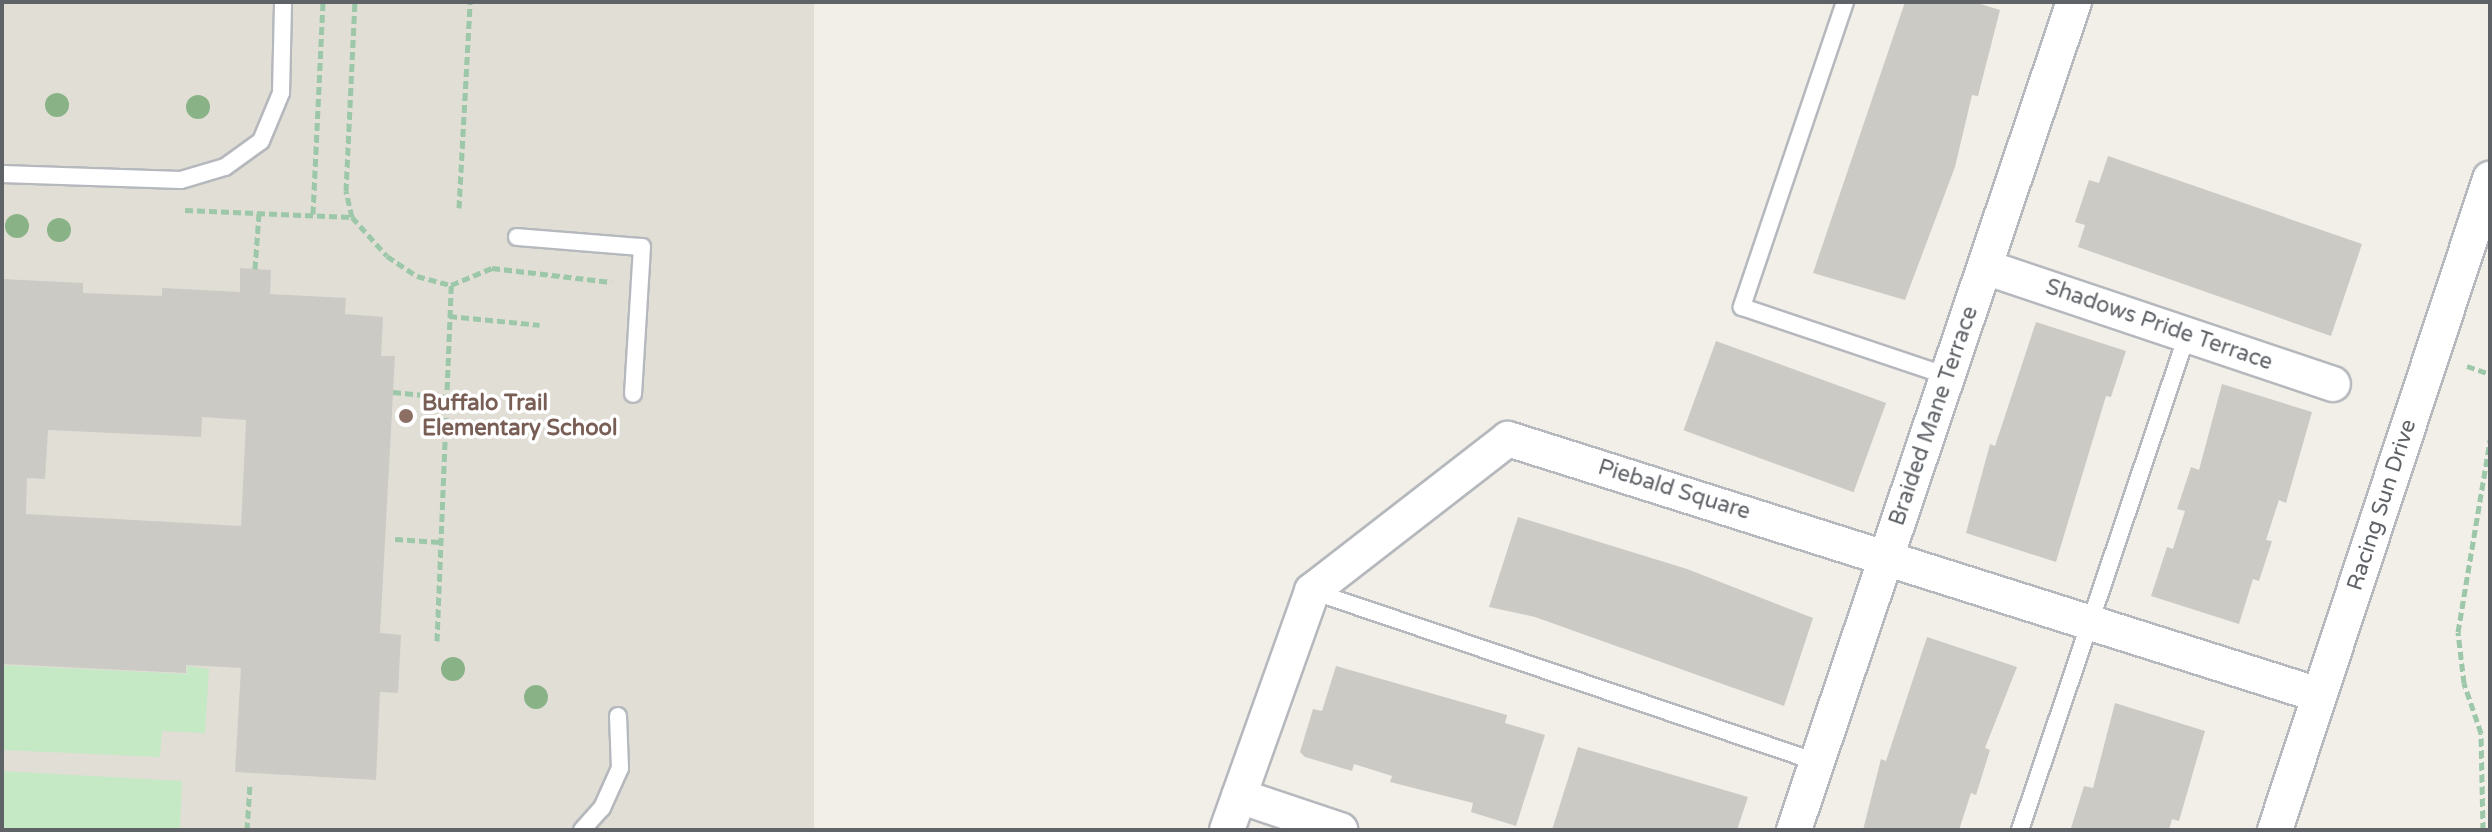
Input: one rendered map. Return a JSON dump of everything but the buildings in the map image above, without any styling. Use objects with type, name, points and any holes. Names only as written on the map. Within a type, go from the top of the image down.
[{"type":"street","name":"Braided Mane Terrace","points":[[1794,830],[2074,2]]},
{"type":"street","name":"Racing Sun Drive","points":[[2275,830],[2490,179]]},
{"type":"street","name":"Shadows Pride Terrace","points":[[1985,267],[2333,384]]},
{"type":"street","name":"Piebald Square","points":[[1312,591],[1508,439],[2319,695]]},
{"type":"street","points":[[1227,830],[1312,591]]},
{"type":"street","points":[[1239,796],[1340,830]]},
{"type":"lane","points":[[2,174],[181,180],[225,167],[261,141],[281,93],[283,2]]},
{"type":"lane","points":[[1845,2],[1742,307],[1947,376]]},
{"type":"lane","points":[[517,237],[642,247],[633,394]]},
{"type":"lane","points":[[2020,830],[2187,335]]},
{"type":"lane","points":[[1312,591],[1817,762]]},
{"type":"lane","points":[[582,830],[602,808],[620,768],[618,716]]},
{"type":"path","points":[[323,2],[313,214],[352,217]]},
{"type":"path","points":[[355,2],[346,191],[352,217],[387,256],[417,276],[451,285],[492,268],[611,282]]},
{"type":"path","points":[[459,208],[470,2]]},
{"type":"path","points":[[255,269],[259,213]]},
{"type":"path","points":[[437,641],[451,285]]},
{"type":"path","points":[[449,316],[540,325]]},
{"type":"path","points":[[393,392],[445,397]]},
{"type":"path","points":[[2483,830],[2481,733],[2464,683],[2458,632],[2490,440]]},
{"type":"path","points":[[395,539],[440,542]]},
{"type":"path","points":[[247,830],[250,783]]},
{"type":"shaded area","name":"Buffalo Trail Elementary School","points":[[2,2],[814,2],[814,830],[2,830]]},
{"type":"green space","points":[[2,665],[187,674],[187,666],[209,669],[205,733],[162,731],[160,757],[2,750]]},
{"type":"green space","points":[[2,771],[182,781],[180,830],[2,830]]},
{"type":"place","name":"Buffalo Trail Elementary School","points":[[406,416]]}]
